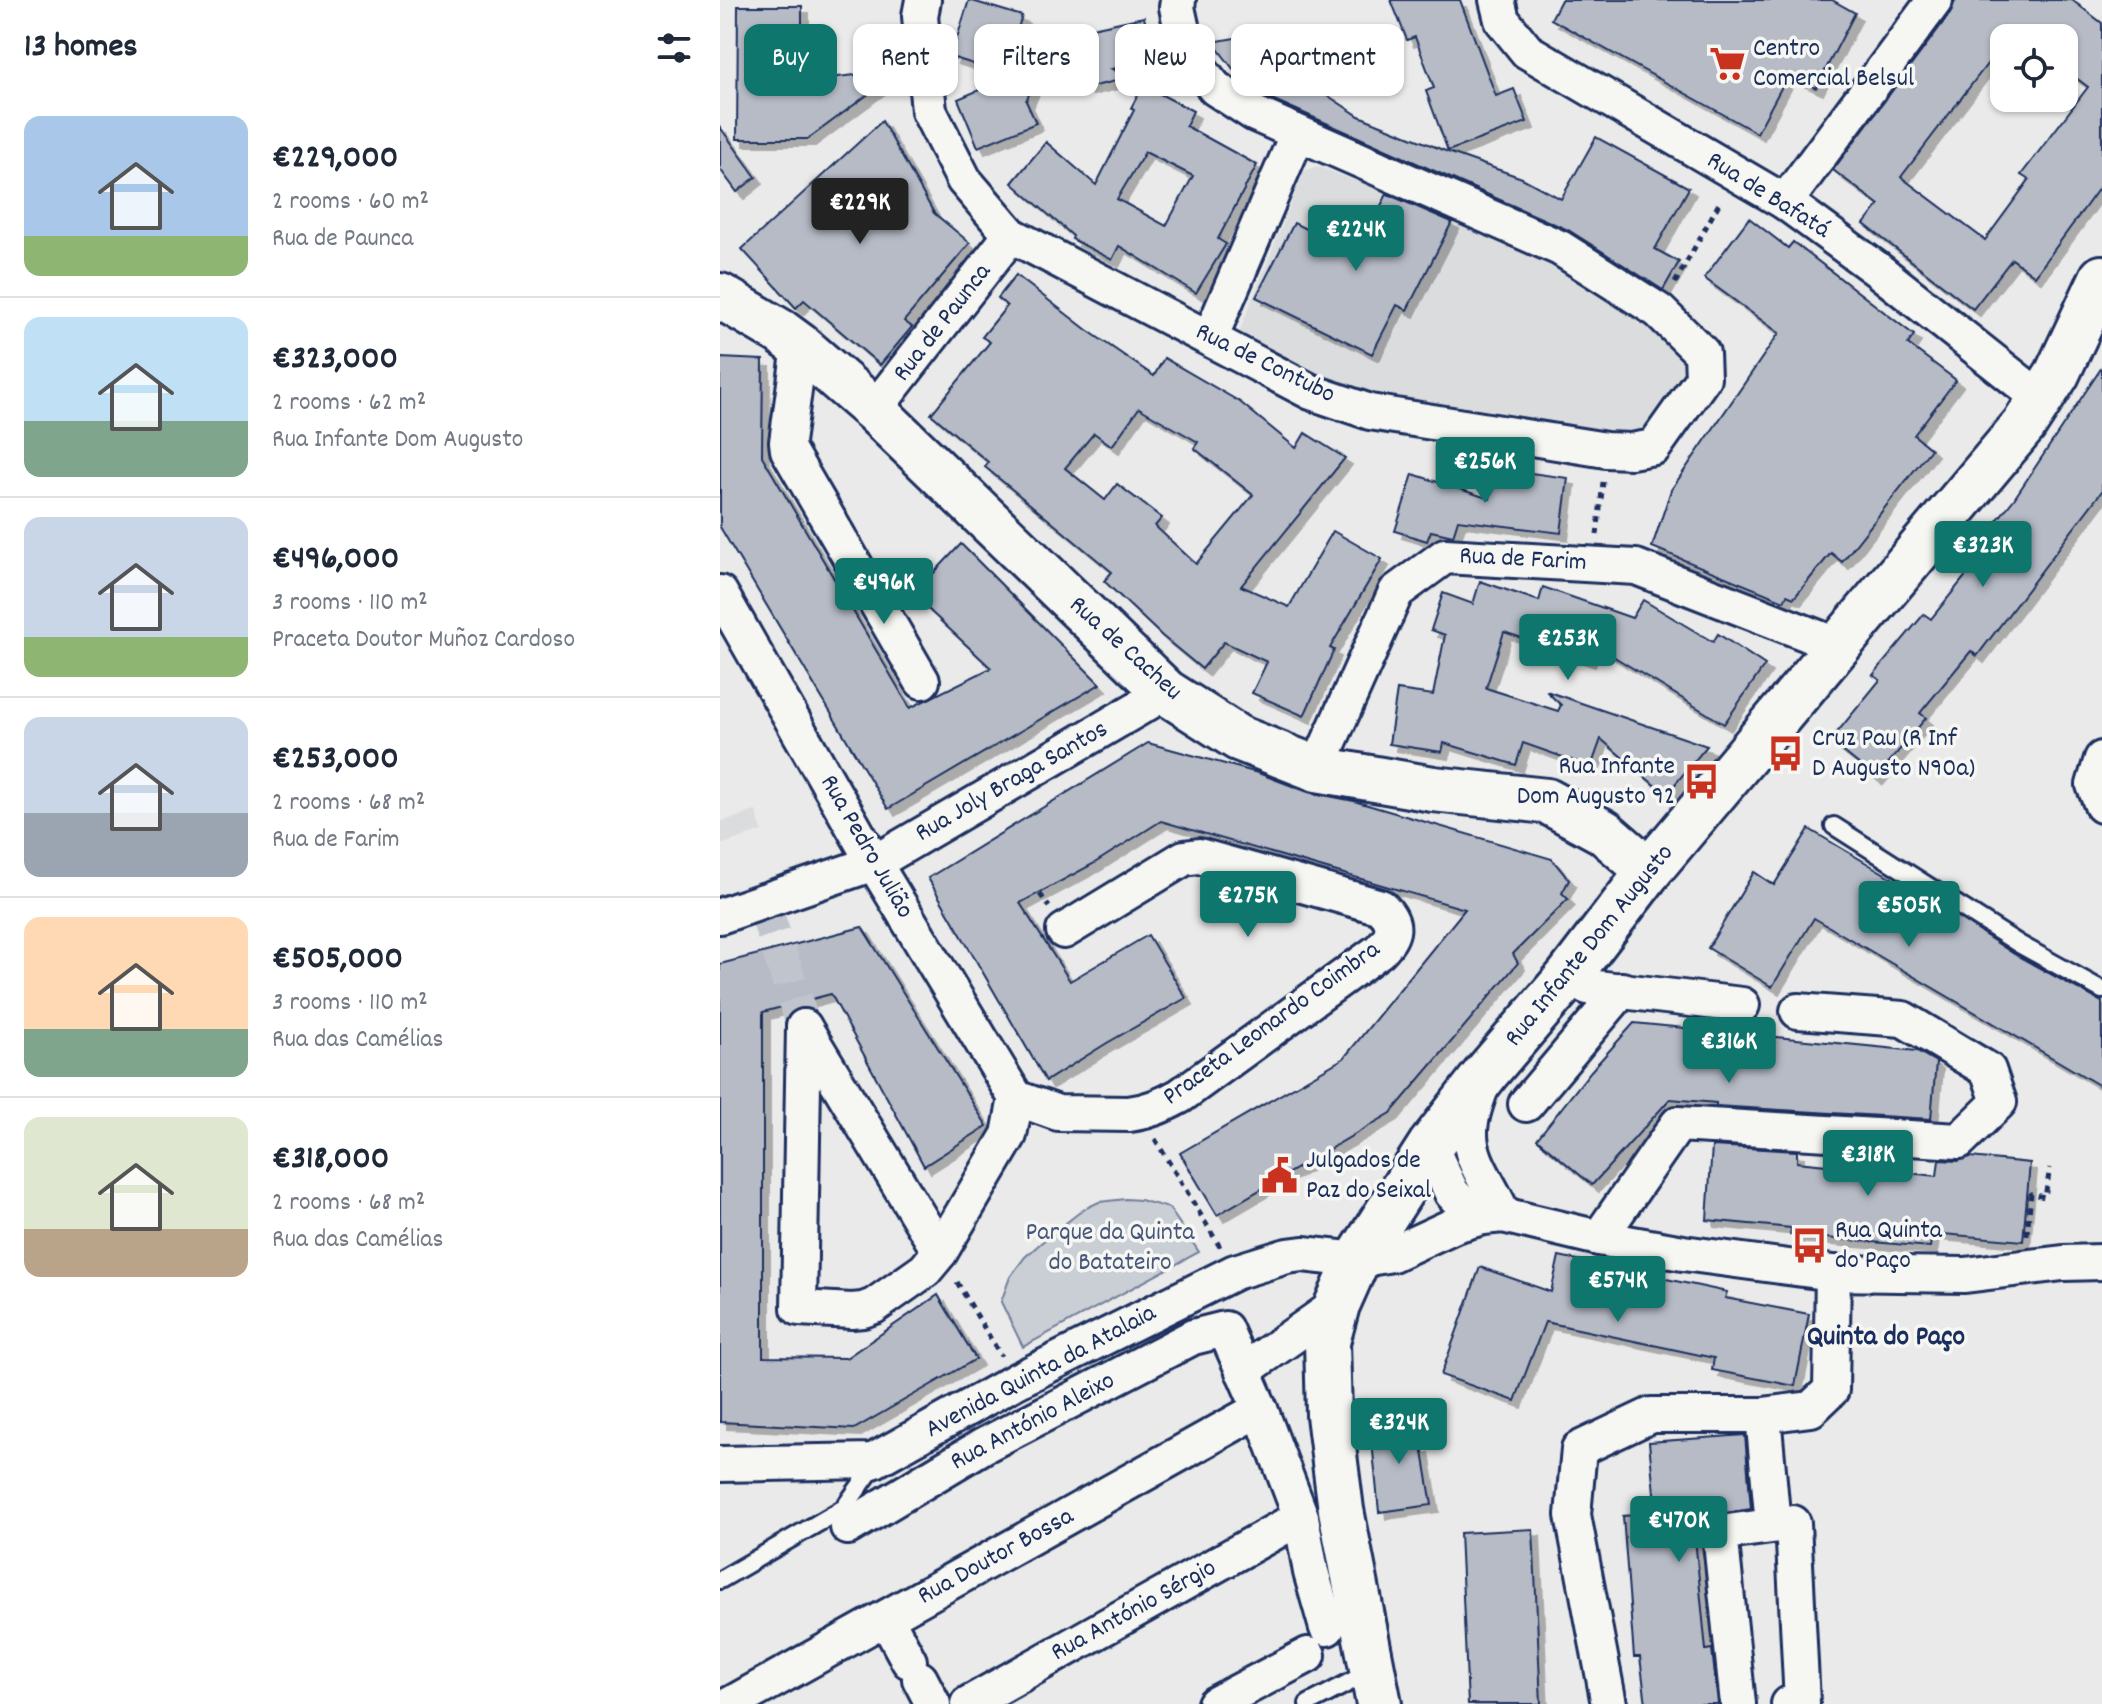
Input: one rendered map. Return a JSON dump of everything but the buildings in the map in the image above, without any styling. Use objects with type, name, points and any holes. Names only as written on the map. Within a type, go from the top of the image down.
[{"type":"main road","name":"Rua Infante Dom Augusto","points":[[1376,1687],[1341,1510],[1329,1415],[1327,1342],[1337,1305],[1357,1260],[1430,1146],[1487,1072],[1568,977],[1649,871],[2014,437],[2057,374],[2102,278]]},
{"type":"main road","name":"Rua de Cacheu","points":[[720,296],[800,346],[874,410],[1166,692],[1238,738],[1317,769],[1433,789],[1547,801],[1604,832],[1649,871]]},
{"type":"street","name":"Rua de Contubo","points":[[923,0],[920,16],[929,111],[964,180],[1011,235],[1311,392],[1370,412],[1606,450],[1631,451],[1654,447],[1703,378],[1702,353],[1659,311],[1560,248],[1255,114],[1215,88],[1187,53],[1178,0]]},
{"type":"street","name":"Rua de Bafatá","points":[[1497,0],[1502,20],[1527,51],[1785,202],[1878,270],[2042,400]]},
{"type":"street","points":[[1785,202],[1935,0]]},
{"type":"street","points":[[1210,338],[1298,133]]},
{"type":"street","name":"Rua de Paunca","points":[[874,410],[1011,235]]},
{"type":"street","points":[[800,346],[788,450],[922,681]]},
{"type":"street","name":"Rua de Farim","points":[[1317,769],[1396,592],[1445,556],[1636,567],[1839,646]]},
{"type":"street","name":"Rua Pedro Julião","points":[[720,593],[874,863],[1016,1098]]},
{"type":"street","name":"Rua Joly Braga Santos","points":[[720,916],[874,863],[1166,692]]},
{"type":"street","points":[[2102,759],[2094,785],[2102,805]]},
{"type":"street","name":"Praceta Leonardo Coimbra","points":[[1016,1098],[1058,1113],[1129,1114],[1140,1113],[1180,1096],[1379,951],[1386,944],[1393,926],[1391,918],[1381,907],[1191,856],[1064,931]]},
{"type":"street","points":[[1568,977],[1588,987],[1742,1005]]},
{"type":"street","name":"Rua Infante Dom Augusto","points":[[1526,1104],[1622,990]]},
{"type":"street","points":[[1599,1238],[1678,1124],[1959,1141],[1999,1102],[1988,1070],[1903,1019],[1798,1011]]},
{"type":"street","points":[[940,1252],[804,1027],[799,1308],[863,1310],[874,1306],[925,1270],[940,1252],[1009,1135],[1016,1098]]},
{"type":"street","points":[[1487,1072],[1472,1115],[1469,1134],[1481,1174],[1496,1196],[1493,1216]]},
{"type":"street","points":[[1430,1146],[1481,1174]]},
{"type":"street","points":[[1430,1146],[1452,1193],[1468,1210],[1683,1253],[1833,1273],[1965,1275],[2063,1263],[2102,1262]]},
{"type":"street","points":[[1357,1260],[1392,1254],[1455,1225],[1493,1216]]},
{"type":"street","name":"Avenida Quinta da Atalaia","points":[[720,1464],[866,1462],[881,1458],[1016,1381],[1235,1272],[1295,1255],[1357,1260]]},
{"type":"street","points":[[1609,1704],[1573,1515],[1579,1449],[1651,1415],[1763,1415],[1811,1409],[1831,1390],[1833,1273]]},
{"type":"street","points":[[1215,1704],[1317,1642],[1311,1572],[1301,1517],[1243,1371],[1337,1305]]},
{"type":"street","name":"Rua António Aleixo","points":[[848,1527],[983,1446],[1193,1337],[1225,1329],[1243,1371]]},
{"type":"street","name":"Rua Doutor Bossa","points":[[731,1704],[1260,1409]]},
{"type":"street","points":[[1763,1415],[1773,1525]]},
{"type":"street","name":"Rua António Sérgio","points":[[968,1704],[1301,1517]]},
{"type":"street","points":[[1738,1704],[1720,1533],[1793,1523],[1802,1703],[1789,1704]]},
{"type":"street","points":[[886,1618],[920,1681]]},
{"type":"lane","points":[[1834,826],[2019,944],[2102,990]]},
{"type":"lane","points":[[720,1580],[844,1508],[881,1458]]},
{"type":"lane","points":[[1308,1704],[1376,1687]]},
{"type":"path","points":[[1659,311],[1736,174]]},
{"type":"path","points":[[1593,564],[1606,450]]},
{"type":"path","points":[[1140,1113],[1235,1272]]},
{"type":"path","points":[[2027,1240],[2031,1194],[2045,1197],[2050,1168]]},
{"type":"path","points":[[940,1252],[1016,1381]]},
{"type":"shaded area","points":[[1317,166],[1552,257],[1685,356],[1686,371],[1642,435],[1626,438],[1450,416],[1323,384],[1243,342],[1240,330],[1304,171]]},
{"type":"shaded area","points":[[756,811],[762,831],[720,845],[720,822]]},
{"type":"green space","name":"Parque da Quinta do Batateiro","points":[[1126,1199],[1169,1208],[1199,1252],[1023,1347],[1001,1302],[1010,1277],[1025,1257],[1084,1209],[1099,1202]]},
{"type":"tunnel","points":[[763,902],[804,1027]]},
{"type":"place","name":"Centro Comercial Belsul","points":[[1727,64]]},
{"type":"place","name":"Cruz Pau (R Inf D Augusto N90a)","points":[[1786,754]]},
{"type":"place","name":"Rua Infante Dom Augusto 92","points":[[1701,782]]},
{"type":"place","name":"Julgados de Paz do Seixal","points":[[1280,1176]]},
{"type":"place","name":"Rua Quinta do Paço","points":[[1809,1246]]},
{"type":"district","name":"Quinta do Paço","points":[[1886,1339]]}]
